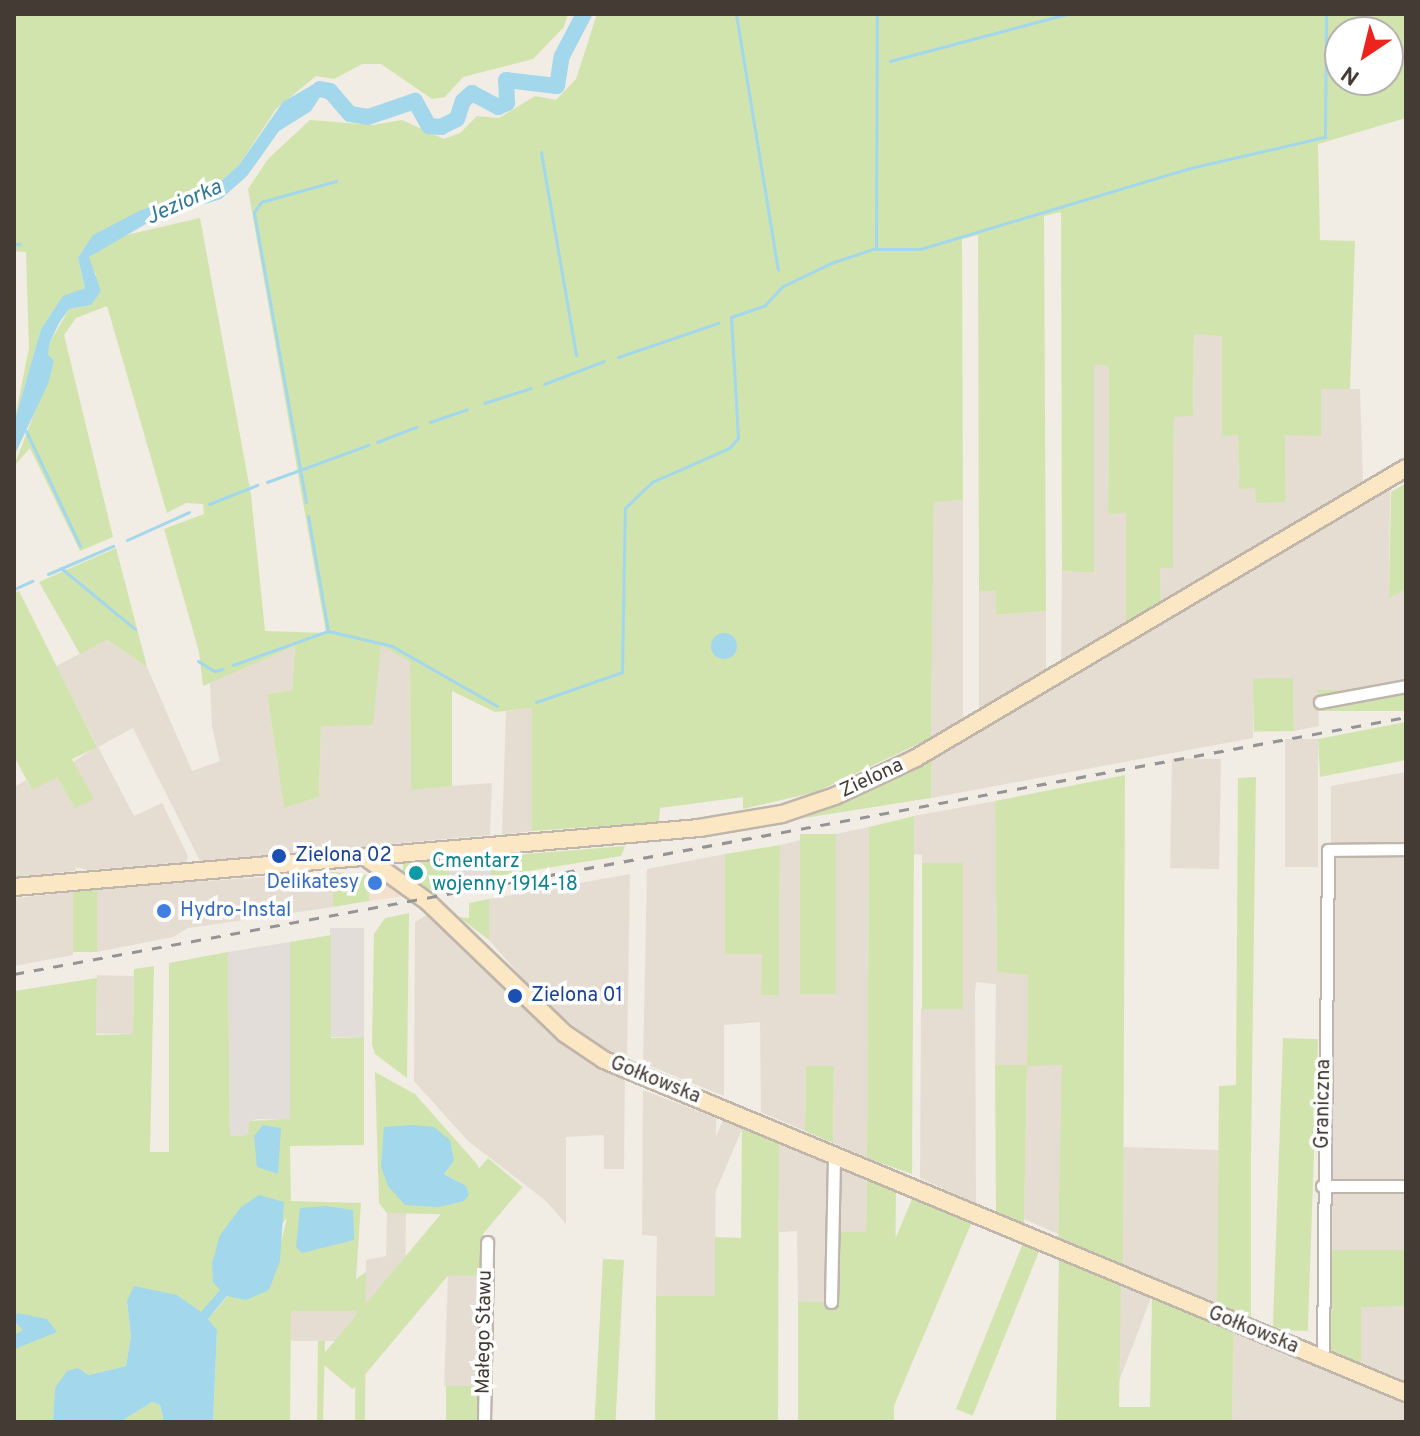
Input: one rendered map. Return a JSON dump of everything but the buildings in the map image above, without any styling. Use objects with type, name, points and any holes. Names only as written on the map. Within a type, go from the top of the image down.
[{"type":"street","name":"Zielona","points":[[365,857],[699,828],[758,819],[825,800],[1002,709],[1406,468]]},
{"type":"street","points":[[1320,702],[1406,686]]},
{"type":"street","name":"Graniczna","points":[[1323,1359],[1322,1186],[1328,850],[1406,849]]},
{"type":"street","points":[[14,887],[365,857]]},
{"type":"street","name":"Gołkowska","points":[[365,857],[428,902],[589,1052],[1406,1393]]},
{"type":"street","points":[[831,1302],[834,1154]]},
{"type":"street","points":[[1322,1186],[1406,1186]]},
{"type":"street","name":"Małego Stawu","points":[[484,1422],[487,1242]]},
{"type":"shaded area","points":[[1194,334],[1222,335],[1222,435],[1238,435],[1239,488],[1255,488],[1286,502],[1285,435],[1321,389],[1360,389],[1363,482],[1161,603],[1160,567],[1173,567],[1174,416],[1193,416]]},
{"type":"shaded area","points":[[1094,365],[1109,366],[1108,513],[1126,513],[1126,625],[1061,662],[1062,571],[1094,573]]},
{"type":"shaded area","points":[[1390,488],[1389,597],[1406,589],[1406,680],[1318,696],[1319,726],[1294,731],[1293,679],[1254,679],[1253,738],[931,798],[932,758]]},
{"type":"shaded area","points":[[963,500],[963,721],[931,738],[934,501]]},
{"type":"shaded area","points":[[996,590],[997,615],[1046,611],[1046,671],[979,711],[979,591]]},
{"type":"shaded area","points":[[107,640],[147,667],[192,771],[220,761],[212,727],[210,682],[295,646],[292,690],[267,694],[284,808],[319,797],[321,726],[381,644],[410,662],[411,789],[492,783],[490,835],[200,861],[133,728],[98,747],[134,816],[162,803],[188,856],[186,862],[88,870],[76,867],[75,871],[14,877],[14,787],[26,780],[32,790],[97,746],[56,666]]},
{"type":"shaded area","points":[[532,708],[532,831],[502,835],[506,711]]},
{"type":"shaded area","points":[[1285,739],[1318,739],[1318,867],[1285,867]]},
{"type":"shaded area","points":[[1172,758],[1221,759],[1219,869],[1170,868]]},
{"type":"shaded area","points":[[1406,772],[1406,843],[1331,843],[1331,786]]},
{"type":"shaded area","points":[[995,801],[997,972],[1028,974],[1027,1065],[1063,1065],[1058,1234],[1024,1219],[1027,1066],[995,1065],[996,984],[976,982],[975,992],[976,1204],[920,1178],[921,1009],[962,1009],[963,864],[922,863],[922,855],[914,854],[914,816]]},
{"type":"shaded area","points":[[869,827],[867,1158],[833,1143],[834,1066],[806,1066],[805,1131],[761,1112],[760,1022],[724,1025],[724,1096],[643,1063],[647,869],[725,854],[726,954],[762,954],[761,995],[779,996],[780,845],[801,840],[801,991],[834,994],[836,834]]},
{"type":"shaded area","points":[[1331,855],[1406,855],[1406,1179],[1331,1179]]},
{"type":"shaded area","points":[[491,857],[491,877],[449,885],[448,859]]},
{"type":"shaded area","points":[[333,872],[333,907],[188,928],[173,937],[97,952],[97,889]]},
{"type":"shaded area","points":[[630,874],[627,1057],[604,1049],[543,1002],[489,940],[489,899]]},
{"type":"shaded area","points":[[370,875],[404,896],[369,901]]},
{"type":"shaded area","points":[[73,892],[73,955],[14,966],[14,898]]},
{"type":"shaded area","points":[[428,914],[550,1033],[600,1069],[625,1078],[624,1169],[604,1169],[604,1135],[566,1137],[566,1224],[546,1201],[468,1141],[414,1081],[415,922]]},
{"type":"shaded area","points":[[330,928],[364,928],[364,1037],[330,1037]]},
{"type":"shaded area","points":[[290,942],[290,1120],[257,1119],[249,1122],[249,1135],[230,1136],[228,952]]},
{"type":"shaded area","points":[[97,975],[134,976],[133,1034],[96,1033]]},
{"type":"shaded area","points":[[643,1090],[716,1118],[715,1297],[656,1296],[657,1236],[642,1235]]},
{"type":"shaded area","points":[[723,1120],[742,1128],[697,1236],[677,1228]]},
{"type":"shaded area","points":[[779,1140],[824,1159],[829,1167],[827,1303],[798,1301],[797,1231],[779,1232]]},
{"type":"shaded area","points":[[1123,1147],[1219,1150],[1217,1305],[1123,1265]]},
{"type":"shaded area","points":[[843,1169],[867,1178],[866,1232],[838,1232],[839,1172]]},
{"type":"shaded area","points":[[1329,1192],[1406,1192],[1406,1250],[1329,1250]]},
{"type":"shaded area","points":[[387,1213],[406,1213],[405,1318],[365,1316],[366,1260],[386,1256]]},
{"type":"shaded area","points":[[448,1275],[482,1276],[478,1387],[444,1386]]},
{"type":"shaded area","points":[[1121,1284],[1152,1296],[1107,1412],[1077,1400]]},
{"type":"shaded area","points":[[1361,1306],[1406,1306],[1406,1384],[1361,1366]]},
{"type":"shaded area","points":[[291,1311],[356,1311],[356,1341],[291,1341]]},
{"type":"shaded area","points":[[1234,1329],[1406,1402],[1406,1422],[1232,1422]]},
{"type":"green space","points":[[14,14],[568,14],[564,27],[533,59],[463,77],[445,97],[432,99],[381,64],[362,64],[334,79],[316,76],[276,109],[239,165],[219,183],[141,210],[78,259],[85,288],[63,297],[41,329],[14,423],[29,348],[26,252],[14,251]]},
{"type":"green space","points":[[597,14],[1406,14],[1406,118],[1318,144],[1320,240],[1355,241],[1350,389],[1321,389],[1321,436],[1285,435],[1286,502],[1256,503],[1255,488],[1239,489],[1238,435],[1222,436],[1222,336],[1194,334],[1193,416],[1174,417],[1173,568],[1160,568],[1161,603],[1126,625],[1126,513],[1108,514],[1109,366],[1094,365],[1094,573],[1062,571],[1061,212],[1044,216],[1046,611],[996,615],[996,591],[979,591],[978,235],[962,239],[963,500],[934,502],[931,738],[816,792],[743,809],[743,797],[660,808],[659,822],[532,831],[532,708],[495,712],[452,691],[452,786],[411,790],[410,662],[381,645],[373,725],[321,726],[319,797],[284,808],[267,694],[292,690],[295,646],[203,686],[199,652],[164,529],[204,514],[203,504],[186,503],[167,513],[107,306],[76,318],[64,335],[113,537],[80,551],[30,448],[14,466],[54,362],[48,354],[50,342],[69,309],[91,305],[96,274],[88,264],[89,257],[122,236],[200,218],[251,495],[265,631],[326,633],[248,189],[268,159],[310,120],[373,125],[402,120],[444,139],[460,133],[477,116],[499,118],[535,96],[556,100],[576,79]]},
{"type":"green space","points":[[1406,483],[1406,589],[1389,598],[1391,492]]},
{"type":"green space","points":[[116,548],[147,667],[107,640],[80,654],[39,582]]},
{"type":"green space","points":[[19,591],[97,747],[72,759],[94,799],[75,808],[57,777],[32,790],[14,756],[14,593]]},
{"type":"green space","points":[[1293,678],[1294,731],[1254,732],[1253,679]]},
{"type":"green space","points":[[1318,690],[1406,690],[1406,711],[1318,711]]},
{"type":"green space","points":[[1406,722],[1406,760],[1320,777],[1318,739]]},
{"type":"green space","points":[[932,758],[931,798],[804,818],[869,791]]},
{"type":"green space","points":[[1125,775],[1123,1265],[1058,1240],[1062,1065],[1027,1066],[1024,1225],[996,1212],[995,1065],[1027,1065],[1028,975],[997,972],[995,801]]},
{"type":"green space","points":[[1256,777],[1251,1317],[1217,1305],[1219,1086],[1236,1085],[1238,778]]},
{"type":"green space","points":[[914,816],[912,1174],[867,1158],[869,827]]},
{"type":"green space","points":[[800,834],[836,834],[836,994],[800,994]]},
{"type":"green space","points":[[780,845],[779,996],[761,995],[762,954],[725,954],[725,854]]},
{"type":"green space","points":[[625,846],[621,856],[491,877],[491,857]]},
{"type":"green space","points":[[449,861],[449,885],[425,891],[403,875],[403,862]]},
{"type":"green space","points":[[922,863],[963,863],[963,1009],[922,1009]]},
{"type":"green space","points":[[333,872],[370,875],[369,901],[333,907]]},
{"type":"green space","points":[[73,889],[97,889],[97,952],[73,952]]},
{"type":"green space","points":[[489,899],[489,940],[459,917],[469,918],[469,903]]},
{"type":"green space","points":[[409,913],[407,1078],[375,1054],[372,1044],[374,934],[385,918]]},
{"type":"green space","points":[[331,935],[331,1038],[364,1037],[364,1145],[290,1146],[291,1201],[361,1203],[356,1279],[366,1272],[365,1422],[355,1422],[356,1311],[291,1311],[290,1422],[213,1422],[217,1330],[208,1319],[228,1296],[269,1290],[287,1218],[201,1313],[177,1295],[127,1301],[131,1336],[126,1366],[89,1375],[84,1371],[55,1388],[53,1422],[14,1422],[14,991],[97,978],[96,1035],[133,1034],[134,969],[154,966],[150,1152],[169,1152],[169,963],[228,952],[230,1136],[248,1135],[249,1121],[290,1119],[290,942]]},
{"type":"green space","points":[[1283,1038],[1318,1039],[1308,1331],[1273,1330]]},
{"type":"green space","points":[[806,1066],[834,1066],[833,1143],[805,1131]]},
{"type":"green space","points":[[375,1072],[415,1094],[477,1164],[482,1174],[480,1215],[387,1213],[379,1203]],"holes":[[[434,1127],[454,1161],[444,1174],[459,1182],[439,1207]]]},
{"type":"green space","points":[[742,1125],[779,1140],[778,1422],[655,1422],[656,1296],[715,1296],[715,1237],[741,1238]]},
{"type":"green space","points":[[488,1158],[522,1187],[353,1389],[318,1360]]},
{"type":"green space","points":[[867,1178],[896,1187],[894,1422],[798,1422],[798,1301],[837,1303],[838,1232],[866,1232]]},
{"type":"green space","points":[[913,1197],[972,1222],[887,1422],[867,1422],[825,1404]]},
{"type":"green space","points":[[448,1220],[483,1221],[482,1276],[447,1275]]},
{"type":"green space","points":[[1023,1243],[1040,1250],[973,1416],[956,1409]]},
{"type":"green space","points":[[1329,1250],[1406,1250],[1406,1306],[1361,1307],[1361,1366],[1328,1352]]},
{"type":"green space","points":[[1059,1258],[1121,1284],[1119,1407],[1150,1407],[1152,1296],[1234,1329],[1232,1422],[1056,1422]]},
{"type":"green space","points":[[603,1259],[624,1260],[615,1422],[594,1422]]},
{"type":"green space","points":[[318,1341],[325,1341],[323,1422],[317,1422]]},
{"type":"green space","points":[[446,1386],[480,1386],[480,1422],[446,1422]]},
{"type":"green space","points":[[152,1402],[160,1405],[164,1422],[120,1422]]},
{"type":"water","points":[[319,81],[339,92],[331,100],[320,97],[311,111],[279,131],[247,176],[221,199],[151,221],[89,257],[101,291],[91,305],[69,309],[59,323],[50,342],[48,354],[54,361],[48,384],[14,456],[14,423],[41,329],[63,296],[85,288],[78,258],[93,235],[141,210],[219,183],[239,165],[283,102]]},
{"type":"water","points":[[724,633],[733,637],[737,646],[733,655],[724,659],[715,655],[711,646],[715,637]]},
{"type":"water","points":[[263,1125],[281,1128],[278,1174],[257,1167],[254,1136]]},
{"type":"water","points":[[384,1127],[434,1127],[450,1140],[454,1161],[444,1174],[466,1186],[469,1195],[464,1201],[439,1207],[405,1205],[388,1186],[381,1167]]},
{"type":"water","points":[[259,1195],[284,1202],[280,1261],[269,1290],[246,1300],[227,1296],[208,1319],[217,1330],[213,1422],[164,1422],[160,1405],[152,1402],[120,1422],[53,1422],[55,1388],[67,1371],[78,1368],[89,1375],[126,1366],[131,1336],[127,1301],[134,1286],[177,1295],[201,1312],[220,1290],[213,1282],[212,1263],[220,1235],[241,1207]]},
{"type":"water","points":[[326,1206],[353,1210],[354,1240],[302,1253],[296,1247],[300,1208]]},
{"type":"water","points":[[17,1313],[47,1319],[57,1332],[15,1349],[14,1335],[23,1330],[15,1322]]},
{"type":"waterway","name":"Jeziorka","points":[[320,89],[330,91],[350,114],[368,117],[415,101],[429,126],[441,127],[457,119],[463,101],[472,93],[498,107],[507,103],[506,80],[557,86],[562,56],[584,14]]},
{"type":"waterway","points":[[736,14],[778,270]]},
{"type":"waterway","points":[[536,702],[622,672],[625,508],[652,482],[729,448],[738,438],[731,317],[765,305],[783,286],[831,263],[876,248],[877,14]]},
{"type":"waterway","points":[[890,61],[1067,14]]},
{"type":"waterway","points":[[876,249],[920,249],[1186,169],[1325,137],[1326,14]]},
{"type":"waterway","points":[[541,152],[576,355]]},
{"type":"waterway","points":[[306,502],[254,212],[261,202],[336,181]]},
{"type":"waterway","points":[[14,244],[20,244]]},
{"type":"waterway","points":[[618,357],[718,323]]},
{"type":"waterway","points":[[544,384],[604,361]]},
{"type":"waterway","points":[[484,403],[531,388]]},
{"type":"waterway","points":[[430,422],[467,409]]},
{"type":"waterway","points":[[377,442],[416,427]]},
{"type":"waterway","points":[[26,431],[80,546]]},
{"type":"waterway","points":[[267,482],[368,445]]},
{"type":"waterway","points":[[209,504],[257,485]]},
{"type":"waterway","points":[[127,540],[189,512]]},
{"type":"waterway","points":[[308,516],[328,631],[392,646],[497,706]]},
{"type":"waterway","points":[[48,574],[113,546]]},
{"type":"waterway","points":[[61,568],[135,629]]},
{"type":"waterway","points":[[14,589],[32,581]]},
{"type":"waterway","points":[[233,665],[328,631]]},
{"type":"waterway","points":[[198,661],[214,671],[223,669]]},
{"type":"railway","points":[[14,974],[1406,717]]},
{"type":"place","name":"Zielona 02","points":[[279,856]]},
{"type":"place","name":"Cmentarz wojenny 1914-18","points":[[416,873]]},
{"type":"place","name":"Delikatesy","points":[[375,883]]},
{"type":"place","name":"Hydro-Instal","points":[[164,911]]},
{"type":"place","name":"Zielona 01","points":[[515,996]]}]
